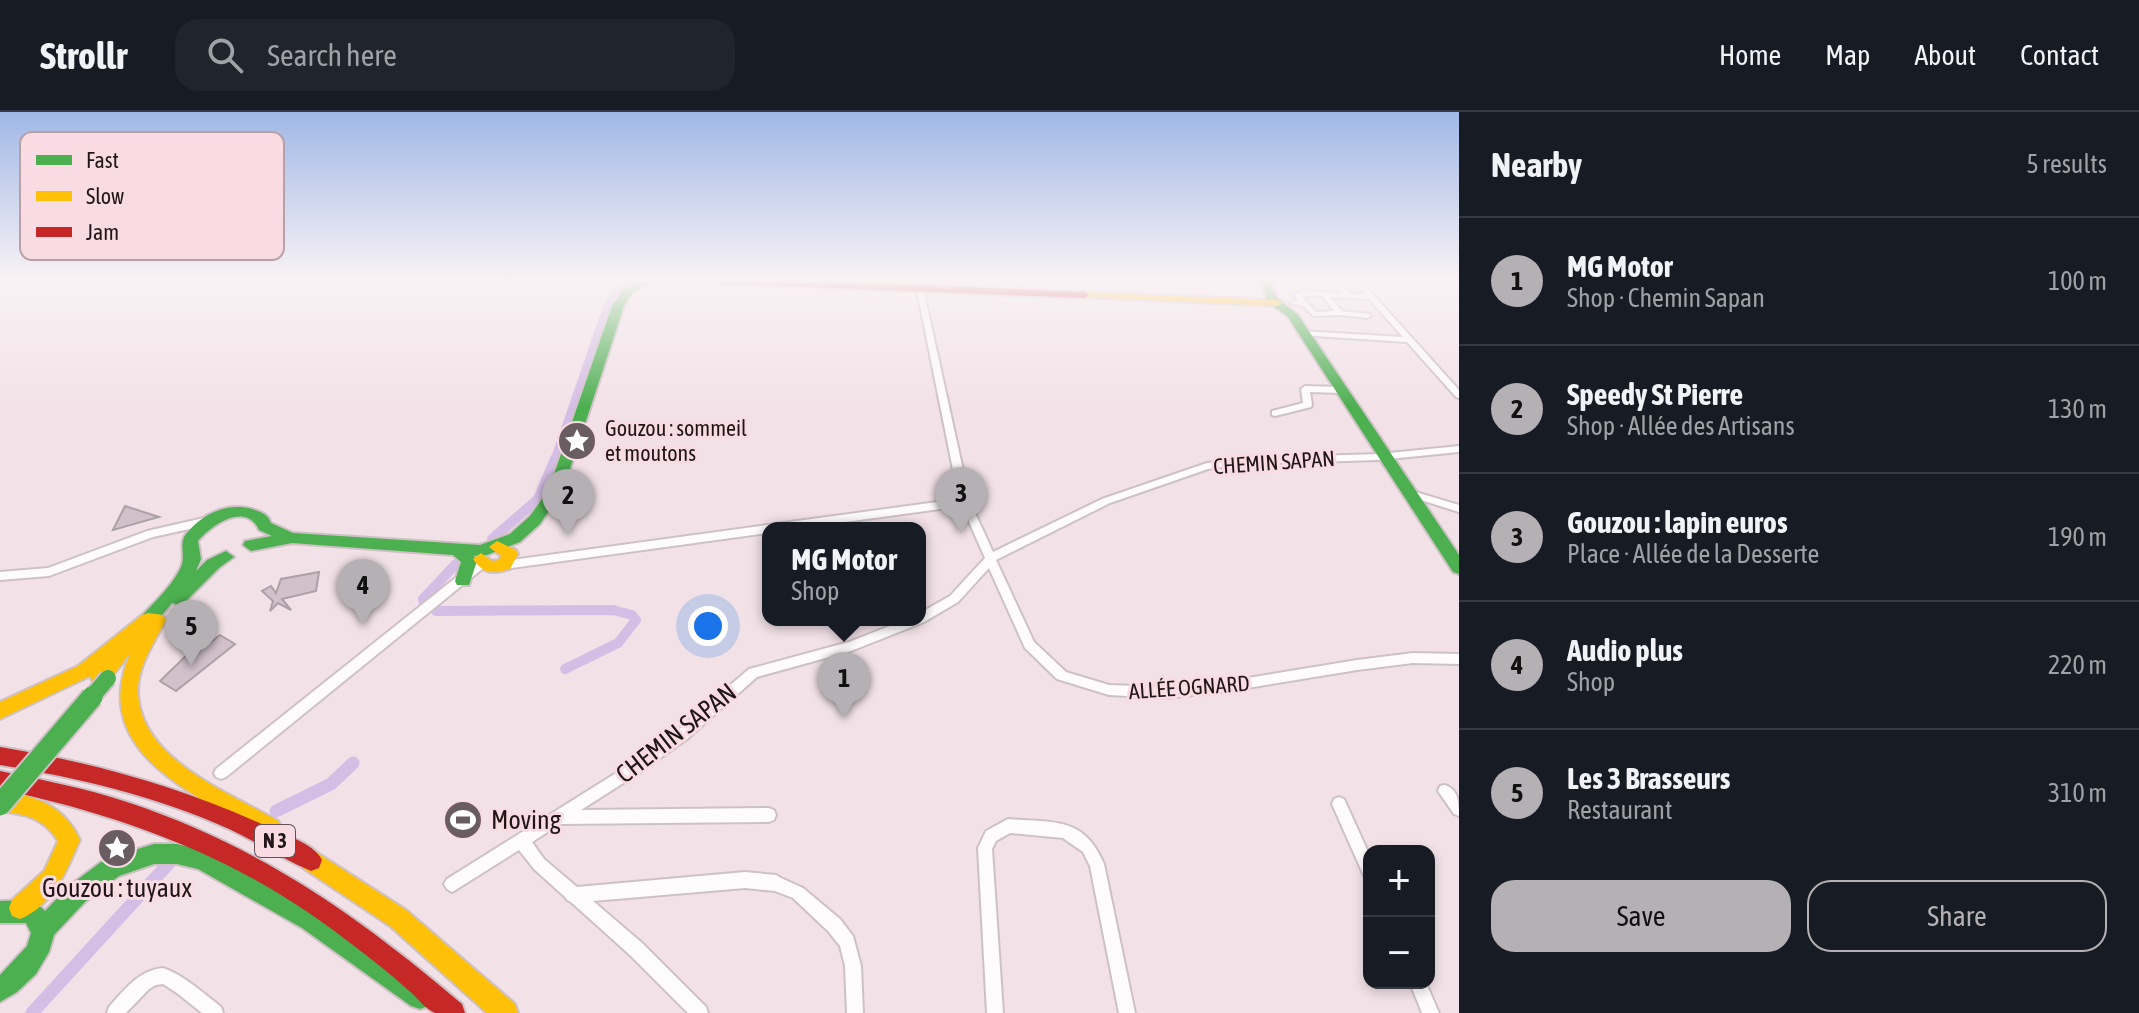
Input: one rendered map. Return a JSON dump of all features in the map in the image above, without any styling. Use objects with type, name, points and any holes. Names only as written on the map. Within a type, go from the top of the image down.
[{"type":"main road","points":[[0,711],[84,671],[152,620],[213,564],[251,545],[292,538],[459,551],[495,557],[541,513],[556,490],[613,322]]},
{"type":"main road","points":[[1295,322],[1459,568]]},
{"type":"main road","points":[[0,792],[152,620],[186,575],[191,545],[208,521],[241,511],[258,515],[264,526],[292,538]]},
{"type":"main road","points":[[251,545],[264,526]]},
{"type":"main road","points":[[191,545],[205,558],[226,557]]},
{"type":"main road","points":[[459,551],[469,561],[463,581]]},
{"type":"main road","points":[[152,620],[128,691],[129,712],[136,733],[151,751],[186,777],[247,811],[340,876]]},
{"type":"main road","points":[[0,803],[103,677]]},
{"type":"main road","name":"N 3","points":[[0,756],[99,773],[180,798],[251,829],[340,876],[428,942],[506,1013]]},
{"type":"main road","name":"N 3","points":[[0,780],[93,801],[159,822],[230,853],[318,902],[405,969],[453,1013]]},
{"type":"main road","points":[[0,803],[45,809],[57,815],[69,840],[57,874],[41,892],[20,908]]},
{"type":"main road","points":[[0,990],[36,955],[44,929],[80,890],[113,867],[149,854],[183,853],[202,859],[310,920],[442,1013]]},
{"type":"main road","points":[[0,912],[20,908],[33,910],[41,918],[44,929]]},
{"type":"street","name":"ALLÉE OGNARD","points":[[926,322],[965,502],[1035,655],[1062,676],[1093,690],[1182,691],[1264,682],[1388,659],[1430,655],[1459,659]]},
{"type":"street","points":[[1393,322],[1459,395]]},
{"type":"street","points":[[1302,333],[1409,340]]},
{"type":"street","points":[[1275,413],[1308,405],[1305,389],[1339,390]]},
{"type":"street","name":"CHEMIN SAPAN","points":[[926,615],[954,599],[992,557],[1106,501],[1207,466],[1241,461],[1459,449]]},
{"type":"street","points":[[1409,493],[1459,509]]},
{"type":"street","points":[[810,522],[965,502]]},
{"type":"street","points":[[0,576],[33,575],[72,565],[167,530],[208,521]]},
{"type":"street","points":[[221,773],[495,557],[532,558],[762,528]]},
{"type":"street","points":[[167,530],[179,531],[191,545]]},
{"type":"street","name":"CHEMIN SAPAN","points":[[452,884],[560,817],[682,735],[753,673],[851,646],[901,626]]},
{"type":"street","points":[[1445,791],[1459,809]]},
{"type":"street","points":[[1339,804],[1363,857]]},
{"type":"street","points":[[560,817],[769,815]]},
{"type":"street","points":[[995,1013],[985,848],[991,836],[1008,826],[1066,831],[1088,847],[1097,864],[1127,1013]]},
{"type":"street","points":[[522,841],[539,864],[636,949],[700,1013]]},
{"type":"street","points":[[572,895],[745,880],[776,883],[798,893],[834,925],[847,942],[853,966],[855,1013]]},
{"type":"street","points":[[115,1013],[141,983],[154,974],[165,975],[215,1013]]},
{"type":"street","points":[[1421,989],[1431,1013]]},
{"type":"building","points":[[125,506],[159,517],[113,530]]},
{"type":"building","points":[[319,572],[316,591],[282,599],[291,610],[278,603],[270,611],[273,601],[262,591],[271,586],[276,593],[281,579]]},
{"type":"building","points":[[220,635],[235,644],[176,691],[160,681],[194,648],[206,646]]},
{"type":"waterway","points":[[554,461],[602,322]]},
{"type":"waterway","points":[[492,539],[538,499],[555,459]]},
{"type":"waterway","points":[[424,604],[423,599],[456,564]]},
{"type":"waterway","points":[[436,611],[613,610],[632,615],[636,620],[618,643],[565,669]]},
{"type":"waterway","points":[[276,811],[331,784],[353,763]]},
{"type":"waterway","points":[[32,1013],[170,862]]},
{"type":"traffic: fast","points":[[251,545],[292,538],[481,551],[515,538],[535,520],[556,490],[613,322]]},
{"type":"traffic: fast","points":[[1297,322],[1459,568]]},
{"type":"traffic: fast","points":[[142,627],[186,575],[193,559],[190,540],[214,518],[233,512],[253,514],[263,520],[264,526],[289,537]]},
{"type":"traffic: fast","points":[[459,551],[469,561],[463,581]]},
{"type":"traffic: fast","points":[[178,599],[213,564],[226,557]]},
{"type":"traffic: fast","points":[[0,805],[108,678]]},
{"type":"traffic: fast","points":[[44,929],[77,894],[113,867],[154,854],[177,854],[202,859],[310,920],[420,997]]},
{"type":"traffic: fast","points":[[0,912],[31,912],[40,922],[43,933],[36,955],[19,975],[0,990]]},
{"type":"traffic: slow","points":[[481,559],[488,567],[504,565],[510,554],[497,547]]},
{"type":"traffic: slow","points":[[0,711],[84,671],[148,620]]},
{"type":"traffic: slow","points":[[157,620],[130,680],[131,715],[141,737],[158,757],[179,774],[271,828]]},
{"type":"traffic: slow","points":[[99,677],[127,645]]},
{"type":"traffic: slow","points":[[0,801],[41,810],[57,821],[69,840],[52,879],[20,908]]},
{"type":"traffic: slow","points":[[311,860],[398,918],[506,1013]]},
{"type":"traffic: jam","points":[[0,756],[82,771],[160,793],[237,822],[311,860]]},
{"type":"traffic: jam","points":[[0,780],[67,794],[129,813],[188,835],[244,862],[350,928],[453,1013]]},
{"type":"place","name":"Gouzou : sommeil et moutons","points":[[577,441]]},
{"type":"place","name":"Gouzou : lapin euros","points":[[961,533]]},
{"type":"place","name":"Speedy St Pierre","points":[[568,535]]},
{"type":"place","name":"Audio plus","points":[[363,625]]},
{"type":"place","name":"Les 3 Brasseurs","points":[[191,666]]},
{"type":"place","name":"MG Motor","points":[[844,718]]},
{"type":"place","name":"Moving","points":[[463,820]]},
{"type":"place","name":"Gouzou : tuyaux","points":[[117,848]]}]
